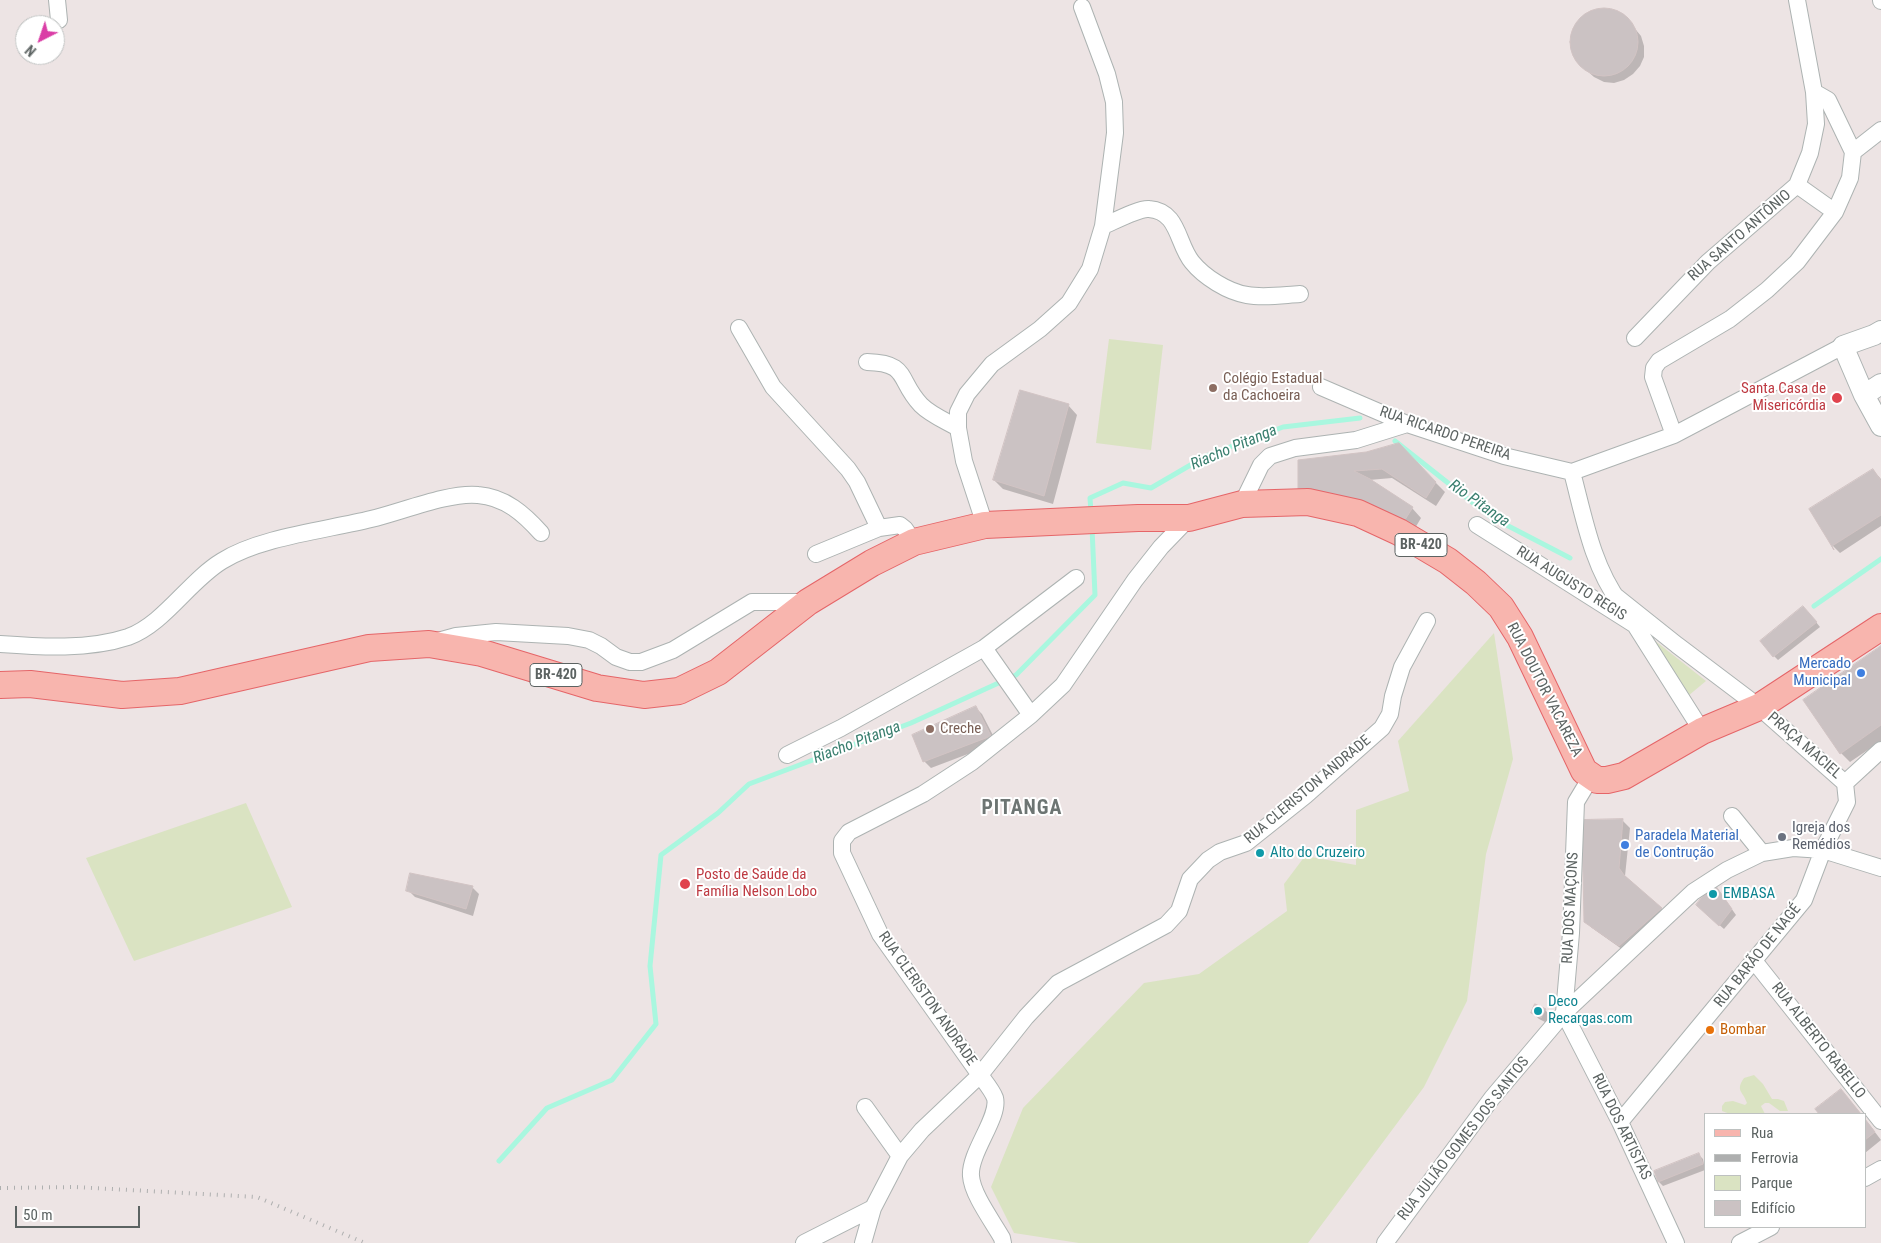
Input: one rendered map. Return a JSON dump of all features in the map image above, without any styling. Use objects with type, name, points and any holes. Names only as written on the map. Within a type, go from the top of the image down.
[{"type":"main road","name":"RUA DOUTOR VACAREZA","points":[[985,525],[1138,518],[1189,518],[1242,504],[1308,502],[1358,513],[1399,532],[1448,561],[1476,583],[1501,607],[1520,637],[1584,771],[1591,777]]},
{"type":"main road","name":"BR-420","points":[[0,686],[30,684],[122,696],[180,691],[369,648],[429,644],[482,653],[598,688],[644,695],[679,691],[718,672],[808,602],[872,563],[914,542],[985,525]]},
{"type":"main road","name":"PRAÇA MACIEL","points":[[1759,707],[1881,627]]},
{"type":"main road","points":[[1591,777],[1597,780],[1607,780],[1624,776],[1702,731],[1759,707]]},
{"type":"street","points":[[57,0],[58,15]]},
{"type":"street","name":"RUA SANTO ANTÔNIO","points":[[1635,338],[1708,262],[1797,185],[1810,153],[1816,124],[1814,92],[1797,0]]},
{"type":"street","points":[[985,525],[964,460],[958,428],[958,412],[967,394],[992,364],[1040,329],[1069,303],[1090,269],[1103,226],[1115,133],[1114,102],[1107,74],[1082,7]]},
{"type":"street","points":[[1674,436],[1653,377],[1654,368],[1659,361],[1730,319],[1797,262],[1835,212],[1850,178],[1853,152],[1828,100],[1814,92]]},
{"type":"street","points":[[1853,152],[1881,130]]},
{"type":"street","points":[[1797,185],[1835,212]]},
{"type":"street","points":[[1103,226],[1146,208],[1158,210],[1168,218],[1178,232],[1191,261],[1204,274],[1224,286],[1246,295],[1300,294]]},
{"type":"street","points":[[739,328],[773,387],[852,476],[879,528]]},
{"type":"street","points":[[1635,624],[1613,594],[1593,552],[1572,472],[1674,436],[1843,346],[1874,335],[1881,330]]},
{"type":"street","points":[[1843,346],[1864,395],[1881,426]]},
{"type":"street","points":[[867,362],[885,362],[892,365],[900,371],[911,392],[921,404],[958,428]]},
{"type":"street","points":[[1864,395],[1881,384]]},
{"type":"street","name":"RUA RICARDO PEREIRA","points":[[1321,387],[1407,424],[1504,456],[1572,472]]},
{"type":"street","points":[[1242,504],[1261,465],[1270,456],[1295,448],[1356,440],[1407,424]]},
{"type":"street","points":[[0,644],[46,647],[101,643],[129,636],[157,620],[200,578],[222,560],[258,545],[371,519],[457,495],[478,495],[502,500],[524,514],[541,533]]},
{"type":"street","name":"RUA CLERISTON ANDRADE","points":[[1189,518],[1161,547],[1135,580],[1063,685],[1031,715],[972,762],[922,794],[849,832],[842,841],[842,853],[880,934],[980,1075],[1026,1017],[1058,983],[1166,925],[1179,911],[1190,879],[1208,860],[1220,852],[1246,844],[1305,796],[1382,728],[1390,714],[1393,696],[1402,667],[1428,621]]},
{"type":"street","points":[[816,554],[879,528],[900,525],[914,542]]},
{"type":"street","name":"RUA AUGUSTO REGIS","points":[[1477,525],[1635,624],[1702,731]]},
{"type":"street","points":[[787,755],[841,728],[984,648],[1076,578]]},
{"type":"street","points":[[1613,594],[1759,707]]},
{"type":"street","points":[[429,644],[456,636],[496,632],[568,636],[589,640],[616,658],[630,662],[641,662],[673,650],[752,602],[808,602]]},
{"type":"street","points":[[984,648],[1031,715]]},
{"type":"street","name":"PRAÇA MACIEL","points":[[1759,707],[1845,783],[1847,802],[1823,850]]},
{"type":"street","name":"PRAÇA MACIEL","points":[[1845,783],[1881,750]]},
{"type":"street","name":"RUA DOS MAÇONS","points":[[1564,1013],[1571,933],[1576,802],[1591,777]]},
{"type":"street","points":[[1732,816],[1762,853]]},
{"type":"street","name":"RUA JULIÃO GOMES DOS SANTOS","points":[[1385,1243],[1492,1098],[1564,1013],[1693,892],[1727,870],[1762,853],[1793,848],[1823,850],[1881,868]]},
{"type":"street","name":"RUA BARÃO DE NAGÉ","points":[[1620,1122],[1804,900],[1823,850]]},
{"type":"street","name":"RUA ALBERTO RABELLO","points":[[1754,962],[1881,1121]]},
{"type":"street","name":"RUA DOS ARTISTAS","points":[[1564,1013],[1620,1122],[1676,1243]]},
{"type":"street","points":[[863,1243],[873,1208],[900,1156],[922,1130],[980,1075],[993,1095],[995,1105],[976,1151],[970,1176],[976,1192],[1003,1243]]},
{"type":"street","points":[[865,1107],[900,1156]]},
{"type":"street","points":[[1866,1177],[1881,1169]]},
{"type":"street","points":[[804,1243],[873,1208]]},
{"type":"street","points":[[1740,1243],[1769,1228]]},
{"type":"green space","points":[[1109,339],[1163,345],[1151,450],[1096,443]]},
{"type":"green space","points":[[1635,625],[1706,681],[1688,696]]},
{"type":"green space","points":[[1494,633],[1513,759],[1486,854],[1467,1001],[1424,1087],[1308,1243],[1079,1243],[1014,1233],[991,1187],[1023,1108],[1144,983],[1199,974],[1287,911],[1284,884],[1305,856],[1356,865],[1356,810],[1409,791],[1398,741]]},
{"type":"green space","points":[[246,803],[292,907],[134,961],[86,858]]},
{"type":"green space","points":[[1754,1075],[1763,1084],[1772,1099],[1784,1101],[1788,1111],[1780,1111],[1769,1103],[1765,1103],[1761,1106],[1764,1113],[1727,1113],[1722,1111],[1722,1106],[1725,1102],[1733,1101],[1745,1105],[1747,1103],[1740,1088],[1744,1078]]},
{"type":"building","points":[[1604,8],[1617,11],[1628,18],[1635,29],[1638,42],[1635,55],[1628,66],[1617,73],[1604,76],[1591,73],[1580,66],[1573,55],[1570,42],[1573,29],[1580,18],[1591,11]]},
{"type":"building","points":[[1020,390],[1069,404],[1044,496],[993,480]]},
{"type":"building","points":[[1399,443],[1436,482],[1426,498],[1382,469],[1354,471],[1370,479],[1413,507],[1401,526],[1298,494],[1298,460],[1366,452]]},
{"type":"building","points":[[1873,469],[1881,481],[1881,515],[1832,546],[1834,550],[1809,509]]},
{"type":"building","points":[[1803,606],[1817,622],[1773,657],[1760,641]]},
{"type":"building","name":"Mercado Municipal","points":[[1881,646],[1881,725],[1840,754],[1803,700]]},
{"type":"building","points":[[976,706],[991,736],[923,762],[912,735]]},
{"type":"building","points":[[1623,819],[1619,868],[1624,875],[1662,908],[1619,946],[1584,922],[1582,820]]},
{"type":"building","points":[[410,873],[473,886],[466,909],[406,891]]},
{"type":"building","name":"EMBASA","points":[[1713,882],[1732,909],[1719,926],[1696,905]]},
{"type":"building","name":"Deco Recargas.com","points":[[1535,1004],[1546,1009],[1541,1018],[1531,1013]]},
{"type":"building","points":[[1841,1089],[1860,1113],[1818,1113],[1815,1109]]},
{"type":"building","points":[[1866,1120],[1875,1132],[1866,1139]]},
{"type":"building","points":[[1699,1153],[1703,1164],[1658,1182],[1654,1171]]},
{"type":"waterway","name":"Riacho Pitanga","points":[[1091,512],[1090,498],[1123,483],[1151,488],[1206,456],[1283,427],[1360,418]]},
{"type":"waterway","name":"Rio Pitanga","points":[[1395,441],[1491,517],[1570,558]]},
{"type":"waterway","name":"Riacho Pitanga","points":[[499,1161],[547,1108],[612,1080],[656,1024],[650,966],[661,855],[718,813],[749,784],[911,723],[1016,675],[1095,595],[1092,528]]},
{"type":"waterway","name":"Rio Pitanga","points":[[1814,606],[1881,559]]},
{"type":"railway","points":[[0,1188],[75,1187],[257,1197],[365,1243]]},
{"type":"place","name":"Colégio Estadual da Cachoeira","points":[[1213,388]]},
{"type":"place","name":"Santa Casa de Misericórdia","points":[[1837,398]]},
{"type":"place","name":"Mercado Municipal","points":[[1861,673]]},
{"type":"place","name":"Creche","points":[[930,729]]},
{"type":"place","name":"Igreja dos Remédios","points":[[1782,837]]},
{"type":"place","name":"Paradela Material de Contrução","points":[[1625,845]]},
{"type":"place","name":"Alto do Cruzeiro","points":[[1260,853]]},
{"type":"place","name":"Posto de Saúde da Família Nelson Lobo","points":[[685,884]]},
{"type":"place","name":"EMBASA","points":[[1713,894]]},
{"type":"place","name":"Deco Recargas.com","points":[[1538,1011]]},
{"type":"place","name":"Bombar","points":[[1710,1030]]},
{"type":"district","name":"PITANGA","points":[[1022,809]]}]
